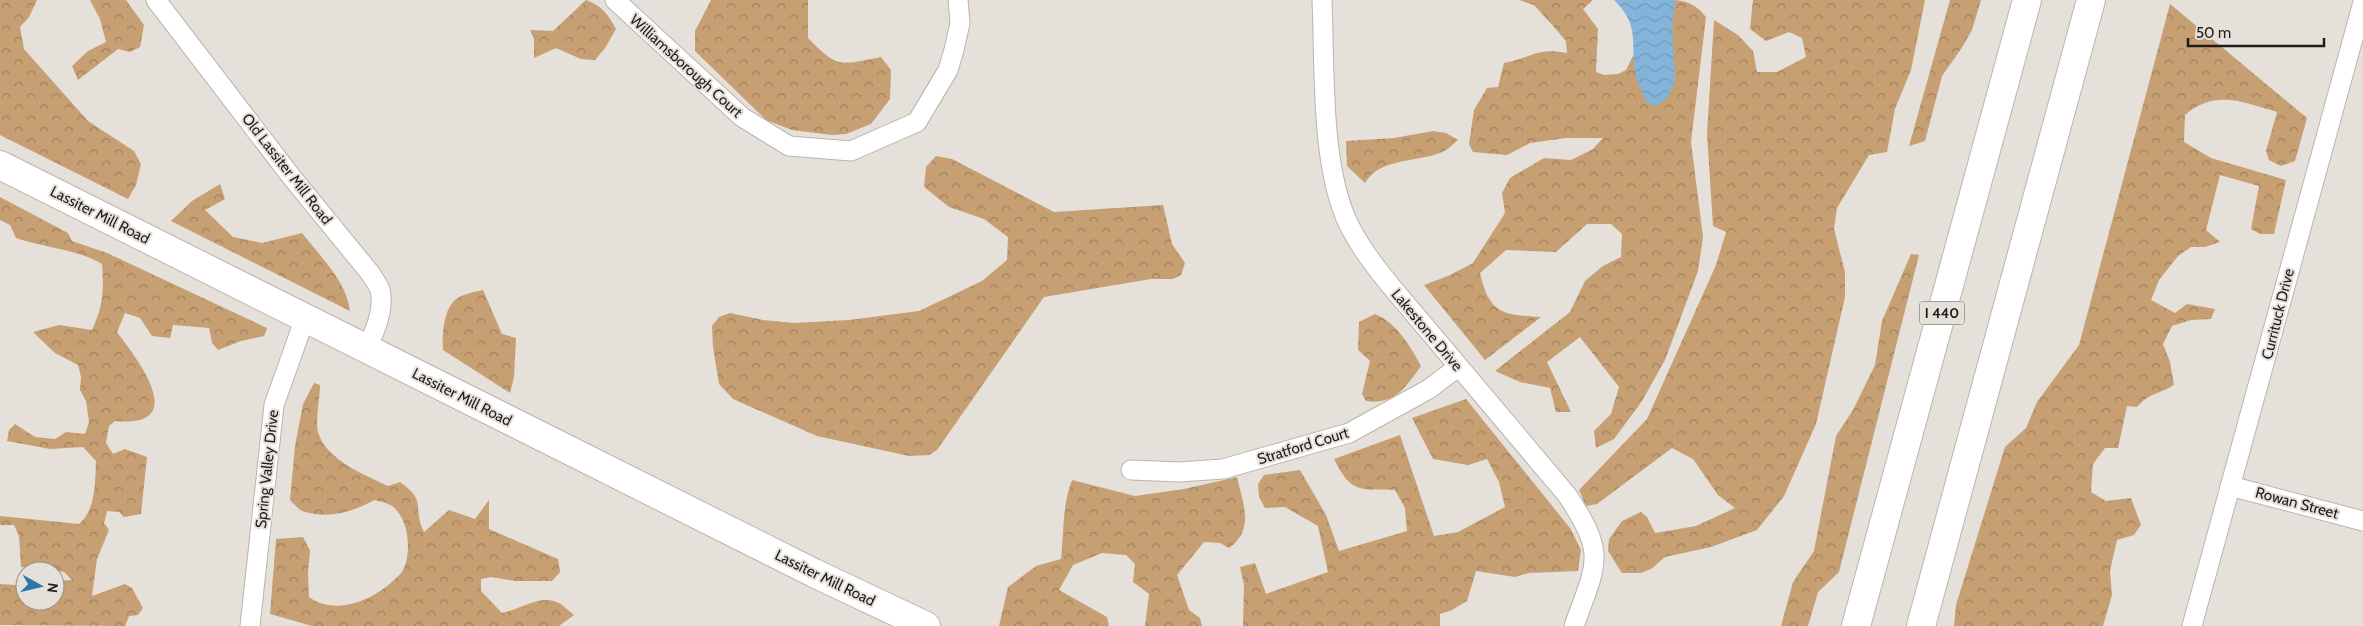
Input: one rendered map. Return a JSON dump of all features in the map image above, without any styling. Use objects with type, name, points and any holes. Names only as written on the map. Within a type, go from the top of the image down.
[{"type":"main road","name":"I 440","points":[[1856,626],[2027,0]]},
{"type":"main road","points":[[1921,626],[2091,0]]},
{"type":"main road","name":"Lassiter Mill Road","points":[[0,165],[814,573],[926,626]]},
{"type":"street","name":"Old Lassiter Mill Road","points":[[156,0],[290,175],[370,272],[380,291],[380,308],[375,330],[367,349]]},
{"type":"street","name":"Williamsborough Court","points":[[615,0],[742,117],[789,146],[851,152],[917,122],[948,70],[960,23],[958,0]]},
{"type":"street","name":"Lakestone Drive","points":[[1322,0],[1328,138],[1340,200],[1348,224],[1363,251],[1458,367],[1568,495],[1591,534],[1595,550],[1595,567],[1574,626]]},
{"type":"street","name":"Currituck Drive","points":[[2192,626],[2363,2]]},
{"type":"street","name":"Spring Valley Drive","points":[[250,626],[274,405],[305,318]]},
{"type":"street","name":"Stratford Court","points":[[1131,470],[1179,472],[1223,469],[1349,433],[1429,388],[1458,367]]},
{"type":"street","name":"Rowan Street","points":[[2230,486],[2363,521]]},
{"type":"green space","points":[[0,0],[37,0],[29,17],[20,27],[24,49],[88,121],[134,151],[141,164],[136,185],[128,199],[0,135]]},
{"type":"green space","points":[[90,0],[126,0],[144,25],[140,47],[130,52],[118,49],[78,80],[72,66],[88,51],[106,42],[100,19]]},
{"type":"green space","points":[[586,0],[604,11],[616,29],[605,48],[595,60],[581,59],[556,48],[534,58],[534,39],[530,30],[553,31]]},
{"type":"green space","points":[[711,0],[808,0],[808,38],[826,55],[840,62],[857,62],[881,57],[891,70],[890,99],[871,124],[846,134],[832,135],[792,130],[766,120],[695,51],[695,31]]},
{"type":"green space","points":[[1519,0],[1593,0],[1583,9],[1598,29],[1596,72],[1604,75],[1618,74],[1626,70],[1641,40],[1671,0],[1691,4],[1706,17],[1691,142],[1703,237],[1698,271],[1665,360],[1642,401],[1614,439],[1596,448],[1594,431],[1611,414],[1619,387],[1580,337],[1547,362],[1571,412],[1556,412],[1550,388],[1520,382],[1495,371],[1570,312],[1585,281],[1603,266],[1621,257],[1622,234],[1611,224],[1587,224],[1556,252],[1506,250],[1480,273],[1488,296],[1499,309],[1516,315],[1541,317],[1485,360],[1424,285],[1448,276],[1473,263],[1505,213],[1502,193],[1510,178],[1544,158],[1571,160],[1593,149],[1603,138],[1566,138],[1530,143],[1507,155],[1473,152],[1469,144],[1474,110],[1487,88],[1498,87],[1504,63],[1541,52],[1567,53],[1566,41],[1534,5]]},
{"type":"green space","points":[[1753,0],[1925,0],[1911,70],[1895,109],[1887,152],[1869,155],[1837,208],[1834,229],[1845,272],[1845,297],[1816,424],[1784,496],[1757,530],[1711,547],[1665,557],[1651,569],[1641,573],[1622,573],[1608,551],[1609,539],[1622,521],[1641,512],[1647,517],[1655,533],[1696,526],[1735,508],[1718,495],[1693,459],[1672,448],[1597,504],[1586,506],[1579,490],[1647,419],[1716,265],[1726,232],[1713,226],[1707,134],[1714,20],[1738,35],[1753,51],[1757,72],[1777,72],[1806,57],[1802,38],[1789,32],[1766,41],[1750,29]]},
{"type":"green space","points":[[1950,0],[1981,0],[1972,30],[1942,76],[1925,141],[1909,146]]},
{"type":"green space","points":[[2170,4],[2307,118],[2295,161],[2281,166],[2269,160],[2266,151],[2277,112],[2241,102],[2218,100],[2196,107],[2185,115],[2184,142],[2211,158],[2286,180],[2274,234],[2260,234],[2251,229],[2259,186],[2220,175],[2206,230],[2220,242],[2205,247],[2191,247],[2178,256],[2159,280],[2151,300],[2175,313],[2187,304],[2215,309],[2211,319],[2191,320],[2172,326],[2163,344],[2170,362],[2174,385],[2150,396],[2137,407],[2127,406],[2118,448],[2105,448],[2093,464],[2091,492],[2106,501],[2131,498],[2141,525],[2134,535],[2117,540],[2110,571],[2112,595],[2103,626],[1954,626],[1956,605],[2005,447],[2026,428],[2037,402],[2079,345]]},
{"type":"green space","points":[[1433,131],[1446,133],[1458,140],[1442,152],[1380,169],[1365,183],[1347,166],[1346,141],[1394,138]]},
{"type":"green space","points":[[936,156],[952,159],[1054,212],[1163,205],[1172,244],[1185,263],[1181,275],[1173,279],[1151,279],[1044,297],[937,450],[929,455],[909,456],[817,436],[733,399],[719,384],[713,347],[712,326],[719,317],[730,313],[763,320],[794,323],[849,320],[919,311],[982,281],[1007,260],[1008,237],[984,219],[949,207],[924,187],[926,167]]},
{"type":"green space","points":[[220,184],[225,199],[205,210],[233,237],[262,243],[302,233],[338,280],[348,300],[350,311],[171,221],[192,201]]},
{"type":"green space","points":[[0,197],[68,233],[72,241],[107,253],[267,328],[264,336],[241,341],[218,350],[212,343],[209,328],[173,325],[170,338],[152,336],[140,318],[125,313],[117,332],[146,374],[155,403],[150,414],[138,420],[115,421],[109,426],[106,443],[113,454],[125,449],[147,457],[141,514],[124,517],[119,512],[107,511],[104,523],[109,530],[97,559],[92,596],[125,584],[132,588],[143,608],[138,615],[129,616],[125,626],[0,625],[0,584],[15,585],[15,611],[65,611],[65,580],[72,580],[65,573],[65,561],[21,561],[19,536],[14,525],[0,525],[0,516],[79,524],[85,518],[92,503],[96,461],[83,447],[50,449],[7,441],[9,430],[15,424],[35,437],[55,439],[66,432],[85,434],[89,422],[86,401],[80,390],[81,377],[78,365],[55,353],[33,332],[59,325],[92,330],[101,306],[103,283],[102,264],[82,255],[16,238],[10,225],[0,220]]},
{"type":"green space","points":[[1911,254],[1919,255],[1839,572],[1818,592],[1808,626],[1781,626],[1793,582],[1814,551],[1836,436],[1853,410],[1875,365],[1882,321]]},
{"type":"green space","points":[[483,290],[502,334],[516,338],[514,377],[510,393],[443,350],[444,324],[450,306],[460,297]]},
{"type":"green space","points":[[1375,314],[1396,329],[1408,343],[1421,366],[1398,393],[1385,400],[1376,402],[1366,401],[1362,394],[1370,361],[1358,350],[1359,322]]},
{"type":"green space","points":[[314,383],[320,385],[317,428],[322,442],[329,451],[358,471],[388,486],[400,482],[409,489],[417,500],[420,523],[424,532],[449,510],[475,519],[489,500],[489,529],[558,559],[560,572],[552,581],[515,581],[492,577],[481,579],[481,591],[502,613],[530,603],[552,600],[574,615],[559,626],[312,626],[270,614],[276,539],[303,537],[310,550],[308,573],[309,597],[319,603],[341,606],[364,600],[393,581],[406,563],[408,545],[405,527],[398,511],[392,506],[374,500],[349,511],[323,515],[303,511],[290,500],[295,446],[303,404]]},
{"type":"green space","points":[[1466,399],[1570,528],[1581,550],[1578,571],[1529,573],[1515,577],[1476,571],[1467,601],[1452,610],[1440,614],[1440,626],[1243,626],[1244,585],[1240,567],[1255,563],[1266,594],[1328,572],[1318,526],[1285,507],[1265,508],[1259,497],[1258,484],[1264,475],[1300,470],[1326,515],[1339,551],[1407,531],[1405,508],[1395,490],[1365,489],[1352,484],[1340,470],[1334,459],[1400,435],[1434,536],[1458,532],[1505,507],[1499,482],[1487,459],[1468,465],[1433,459],[1412,418]]},
{"type":"green space","points":[[1237,477],[1245,516],[1242,533],[1229,548],[1220,543],[1204,542],[1177,575],[1189,610],[1200,618],[1202,626],[1145,626],[1149,594],[1133,582],[1135,564],[1126,555],[1102,553],[1073,565],[1059,590],[1107,617],[1109,626],[999,626],[1008,587],[1036,566],[1061,559],[1065,509],[1072,480],[1135,496],[1184,489]]},
{"type":"water","points":[[1614,0],[1675,0],[1672,29],[1675,81],[1668,97],[1656,106],[1647,103],[1638,84],[1634,66],[1631,28],[1623,10]]}]
